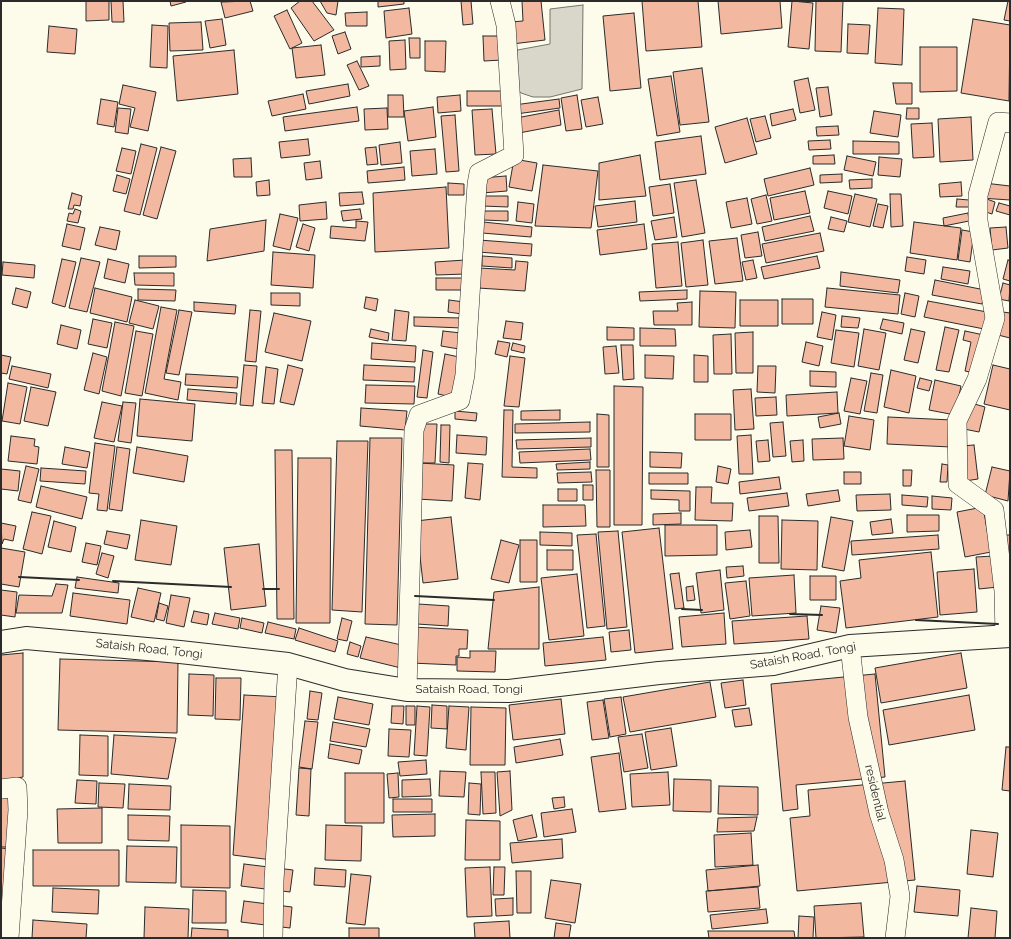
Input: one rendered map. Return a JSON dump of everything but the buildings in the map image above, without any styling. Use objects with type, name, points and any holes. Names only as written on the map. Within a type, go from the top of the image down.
[{"type":"street","points":[[407,690],[414,430],[419,415],[460,400],[465,375],[477,184],[479,173],[514,155],[506,25],[500,1]]},
{"type":"street","points":[[1008,636],[994,510],[958,484],[957,421],[977,380],[995,318],[978,221],[978,195],[998,122],[1010,123]]},
{"type":"street","name":"Sataish Road, Tongi","points":[[1,642],[26,638],[180,652],[288,664],[345,680],[407,690],[509,691],[659,673],[773,664],[850,646],[1008,636]]},
{"type":"street","name":"residential","points":[[850,646],[858,717],[879,813],[894,860],[900,896],[894,938]]},
{"type":"street","points":[[274,938],[274,880],[288,664]]},
{"type":"street","points":[[1,789],[17,787],[18,810],[9,938]]},
{"type":"shaded area","points":[[583,5],[582,89],[550,97],[533,97],[521,93],[512,84],[512,51],[550,44],[550,9]]},
{"type":"wall","points":[[19,577],[79,580]]},
{"type":"wall","points":[[113,581],[231,587]]},
{"type":"wall","points":[[263,589],[279,589]]},
{"type":"wall","points":[[415,596],[494,600]]},
{"type":"wall","points":[[682,609],[702,610]]},
{"type":"wall","points":[[790,614],[822,615]]},
{"type":"wall","points":[[916,620],[998,624]]}]
